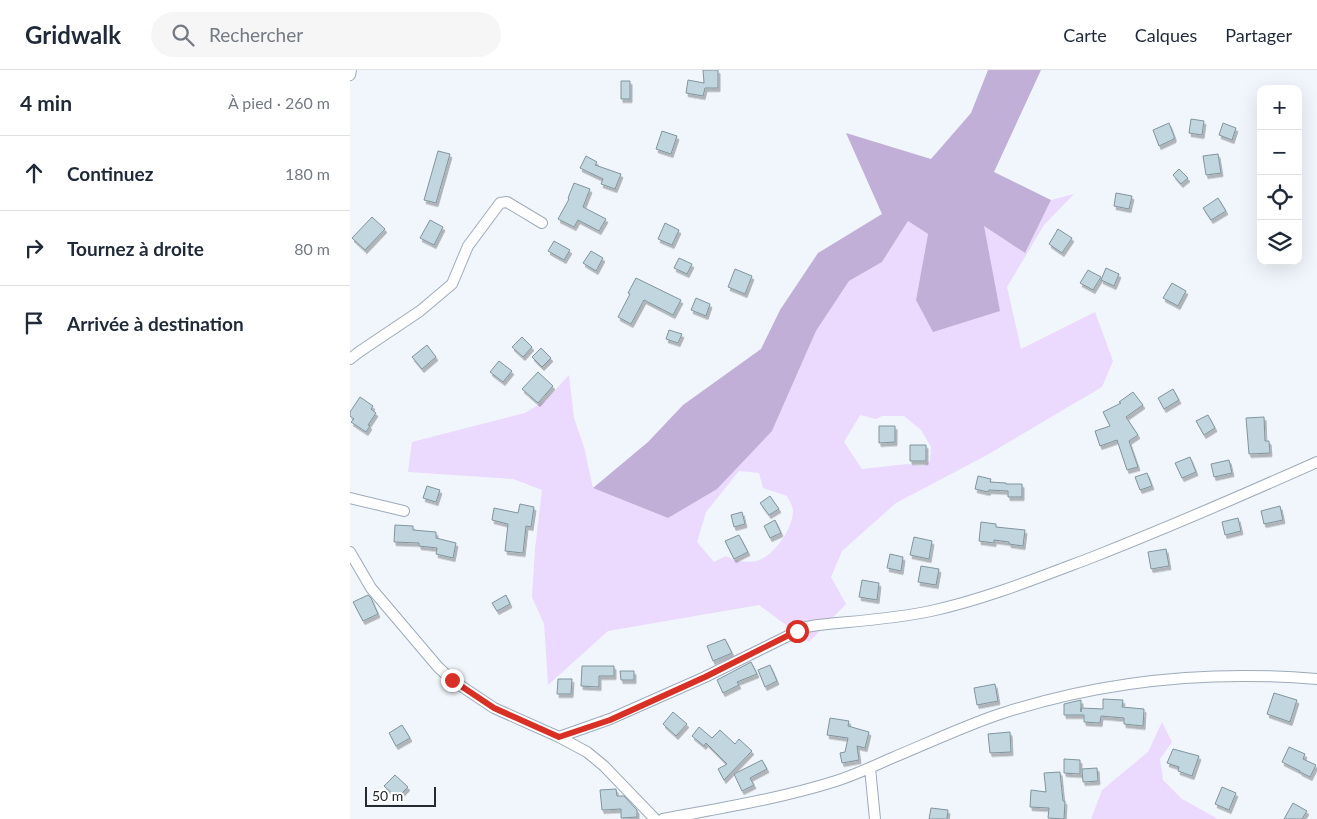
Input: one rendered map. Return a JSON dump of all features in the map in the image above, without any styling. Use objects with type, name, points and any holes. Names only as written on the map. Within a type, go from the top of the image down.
[{"type":"street","points":[[350,75],[351,70]]},
{"type":"street","points":[[350,360],[420,311],[452,284],[468,246],[500,203],[507,202],[542,223]]},
{"type":"street","points":[[559,737],[610,720],[705,677],[806,627],[894,618],[977,598],[1049,574],[1189,518],[1317,462]]},
{"type":"street","points":[[350,498],[404,511]]},
{"type":"street","points":[[350,552],[371,588],[438,667],[452,680],[494,708],[559,737],[587,752],[604,766],[655,819]]},
{"type":"street","points":[[663,819],[782,796],[837,781],[996,716],[1072,694],[1141,683],[1207,676],[1317,678]]},
{"type":"street","points":[[870,768],[874,819]]},
{"type":"shaded area","points":[[988,70],[1041,70],[994,172],[1051,200],[1025,253],[984,226],[1000,311],[933,332],[916,300],[928,234],[908,221],[882,262],[849,281],[816,331],[772,431],[717,489],[668,518],[593,488],[648,442],[683,405],[761,349],[780,310],[818,253],[882,214],[846,133],[931,159],[971,113]]},
{"type":"shaded area","points":[[1074,194],[1044,225],[1007,287],[1021,349],[1095,312],[1113,361],[1102,387],[987,455],[896,503],[842,551],[831,577],[846,604],[809,642],[759,605],[608,631],[548,685],[544,624],[532,597],[542,490],[513,479],[408,472],[412,442],[525,413],[546,400],[569,375],[574,418],[584,447],[593,488],[668,518],[772,431],[816,331],[849,281],[882,262],[908,221],[928,234],[916,300],[984,226],[1025,253],[1051,200]],"holes":[[[860,415],[876,419],[882,416],[904,416],[921,430],[931,447],[930,461],[923,466],[907,464],[862,469],[844,442]],[[739,471],[759,473],[763,488],[787,496],[793,508],[790,525],[781,541],[763,559],[745,562],[726,556],[714,562],[697,542],[706,512]]]},
{"type":"shaded area","points":[[1162,722],[1172,742],[1160,759],[1163,780],[1182,799],[1218,819],[1091,819],[1102,790],[1148,752]]},
{"type":"building","points":[[703,70],[718,70],[718,88],[705,88],[703,96],[686,93],[688,80],[704,83]]},
{"type":"building","points":[[621,81],[630,81],[630,99],[621,99]]},
{"type":"building","points":[[1191,119],[1204,121],[1202,135],[1189,133]]},
{"type":"building","points":[[1169,123],[1174,139],[1159,146],[1153,130]]},
{"type":"building","points":[[1223,123],[1236,128],[1232,140],[1219,135]]},
{"type":"building","points":[[662,131],[677,136],[671,154],[656,149]]},
{"type":"building","points":[[438,151],[450,154],[436,203],[424,200]]},
{"type":"building","points":[[1218,154],[1221,173],[1206,175],[1203,156]]},
{"type":"building","points":[[586,156],[597,162],[595,165],[621,174],[615,189],[601,184],[603,179],[580,168]]},
{"type":"building","points":[[1179,169],[1188,178],[1181,184],[1173,175]]},
{"type":"building","points":[[574,183],[590,189],[583,207],[606,219],[599,231],[578,220],[574,227],[558,219],[569,199]]},
{"type":"building","points":[[1116,193],[1132,196],[1129,209],[1114,206]]},
{"type":"building","points":[[1218,198],[1226,211],[1211,220],[1203,208]]},
{"type":"building","points":[[372,217],[385,229],[365,250],[352,238]]},
{"type":"building","points":[[430,220],[443,227],[434,245],[420,238]]},
{"type":"building","points":[[665,223],[679,230],[672,245],[658,239]]},
{"type":"building","points":[[1058,229],[1072,238],[1062,253],[1049,244]]},
{"type":"building","points":[[554,241],[570,250],[564,260],[548,251]]},
{"type":"building","points":[[591,251],[603,258],[596,271],[583,263]]},
{"type":"building","points":[[679,258],[692,264],[687,274],[674,268]]},
{"type":"building","points":[[1106,268],[1119,274],[1114,286],[1101,280]]},
{"type":"building","points":[[735,269],[752,276],[745,294],[728,287]]},
{"type":"building","points":[[1088,270],[1101,277],[1093,290],[1080,283]]},
{"type":"building","points":[[636,278],[681,300],[673,315],[644,300],[631,324],[618,317]]},
{"type":"building","points":[[1172,283],[1186,291],[1178,306],[1163,298]]},
{"type":"building","points":[[696,298],[710,304],[706,316],[691,310]]},
{"type":"building","points":[[669,330],[682,334],[678,343],[666,339]]},
{"type":"building","points":[[522,337],[532,347],[523,357],[512,347]]},
{"type":"building","points":[[427,345],[436,357],[422,369],[412,357]]},
{"type":"building","points":[[541,348],[551,358],[542,367],[532,357]]},
{"type":"building","points":[[499,361],[512,371],[503,382],[490,372]]},
{"type":"building","points":[[538,372],[553,386],[538,403],[522,389]]},
{"type":"building","points":[[1173,389],[1179,400],[1164,409],[1158,398]]},
{"type":"building","points":[[1133,392],[1143,405],[1126,417],[1138,435],[1129,441],[1138,467],[1127,470],[1117,440],[1100,446],[1095,431],[1110,426],[1103,412],[1121,403],[1119,402]]},
{"type":"building","points":[[360,397],[373,406],[371,409],[376,413],[366,432],[351,422],[354,419],[350,416],[350,412]]},
{"type":"building","points":[[1208,415],[1215,428],[1204,435],[1196,421]]},
{"type":"building","points":[[1264,417],[1265,441],[1269,441],[1270,453],[1249,454],[1246,418]]},
{"type":"building","points":[[879,426],[895,426],[895,442],[879,443]]},
{"type":"building","points":[[910,445],[926,445],[926,461],[910,461]]},
{"type":"building","points":[[1190,457],[1196,472],[1182,478],[1175,463]]},
{"type":"building","points":[[1229,460],[1232,473],[1214,477],[1211,464]]},
{"type":"building","points":[[1147,473],[1152,486],[1140,490],[1135,477]]},
{"type":"building","points":[[978,476],[991,479],[990,482],[1022,484],[1022,497],[1008,497],[1008,491],[989,490],[988,492],[975,489]]},
{"type":"building","points":[[427,486],[440,490],[436,502],[423,498]]},
{"type":"building","points":[[770,496],[779,509],[769,515],[760,503]]},
{"type":"building","points":[[520,504],[534,507],[531,527],[526,526],[523,553],[505,551],[508,524],[492,520],[494,508],[518,513]]},
{"type":"building","points":[[1280,506],[1283,520],[1264,524],[1261,511]]},
{"type":"building","points":[[742,512],[745,524],[734,527],[731,515]]},
{"type":"building","points":[[1238,518],[1241,531],[1225,535],[1222,522]]},
{"type":"building","points":[[775,520],[781,533],[770,538],[764,526]]},
{"type":"building","points":[[981,522],[996,524],[996,527],[1025,530],[1023,546],[994,540],[994,543],[979,541]]},
{"type":"building","points":[[395,525],[413,526],[413,530],[436,532],[436,538],[456,543],[453,558],[436,554],[437,548],[419,546],[419,543],[394,542]]},
{"type":"building","points":[[739,535],[748,552],[734,559],[725,541]]},
{"type":"building","points":[[914,537],[932,541],[929,559],[910,555]]},
{"type":"building","points":[[1166,549],[1169,566],[1151,569],[1148,552]]},
{"type":"building","points":[[890,554],[903,557],[901,571],[887,568]]},
{"type":"building","points":[[921,566],[939,569],[936,585],[918,582]]},
{"type":"building","points":[[862,580],[879,583],[877,600],[859,597]]},
{"type":"building","points":[[368,595],[378,614],[363,621],[353,602]]},
{"type":"building","points":[[506,595],[510,604],[497,611],[492,603]]},
{"type":"building","points":[[725,639],[732,653],[713,661],[707,646]]},
{"type":"building","points":[[751,662],[757,674],[737,682],[739,685],[723,693],[717,680]]},
{"type":"building","points":[[770,665],[777,681],[765,687],[758,670]]},
{"type":"building","points":[[582,666],[614,666],[614,676],[599,676],[599,687],[581,686]]},
{"type":"building","points":[[620,671],[634,671],[634,680],[621,680]]},
{"type":"building","points":[[558,679],[572,679],[571,694],[557,694]]},
{"type":"building","points":[[995,684],[998,701],[977,705],[974,688]]},
{"type":"building","points":[[1274,693],[1297,700],[1290,722],[1267,714]]},
{"type":"building","points":[[1103,699],[1123,700],[1122,707],[1144,709],[1143,726],[1124,724],[1124,718],[1101,716],[1100,723],[1084,722],[1084,715],[1064,715],[1064,704],[1081,700],[1081,708],[1103,709]]},
{"type":"building","points":[[673,712],[687,724],[676,736],[663,724]]},
{"type":"building","points":[[830,718],[849,721],[848,726],[869,732],[865,748],[857,746],[859,760],[842,763],[840,753],[845,752],[848,738],[827,735]]},
{"type":"building","points":[[402,725],[410,738],[396,746],[389,733]]},
{"type":"building","points":[[699,727],[712,738],[720,730],[735,744],[739,739],[752,751],[724,780],[718,769],[727,764],[706,743],[704,746],[692,736]]},
{"type":"building","points":[[1010,732],[1011,752],[990,753],[988,734]]},
{"type":"building","points":[[1289,747],[1305,754],[1303,759],[1316,765],[1310,777],[1282,762]]},
{"type":"building","points":[[1173,749],[1199,756],[1192,776],[1178,771],[1179,767],[1167,763]]},
{"type":"building","points":[[1064,759],[1080,760],[1080,774],[1064,773]]},
{"type":"building","points":[[762,760],[767,769],[750,778],[754,785],[742,791],[734,774]]},
{"type":"building","points":[[1097,768],[1098,781],[1083,782],[1082,769]]},
{"type":"building","points":[[1060,772],[1063,801],[1065,801],[1064,819],[1048,818],[1049,808],[1030,807],[1031,790],[1046,792],[1044,773]]},
{"type":"building","points":[[395,775],[408,787],[397,798],[384,786]]},
{"type":"building","points":[[1222,787],[1236,793],[1229,810],[1215,804]]},
{"type":"building","points":[[616,789],[617,796],[624,796],[637,810],[637,817],[621,818],[621,809],[602,810],[600,790]]},
{"type":"building","points":[[1293,803],[1307,811],[1302,819],[1284,819]]},
{"type":"building","points":[[931,808],[948,810],[947,819],[929,819]]},
{"type":"route","points":[[452,680],[494,708],[559,737],[610,720],[705,677],[797,631]]}]
